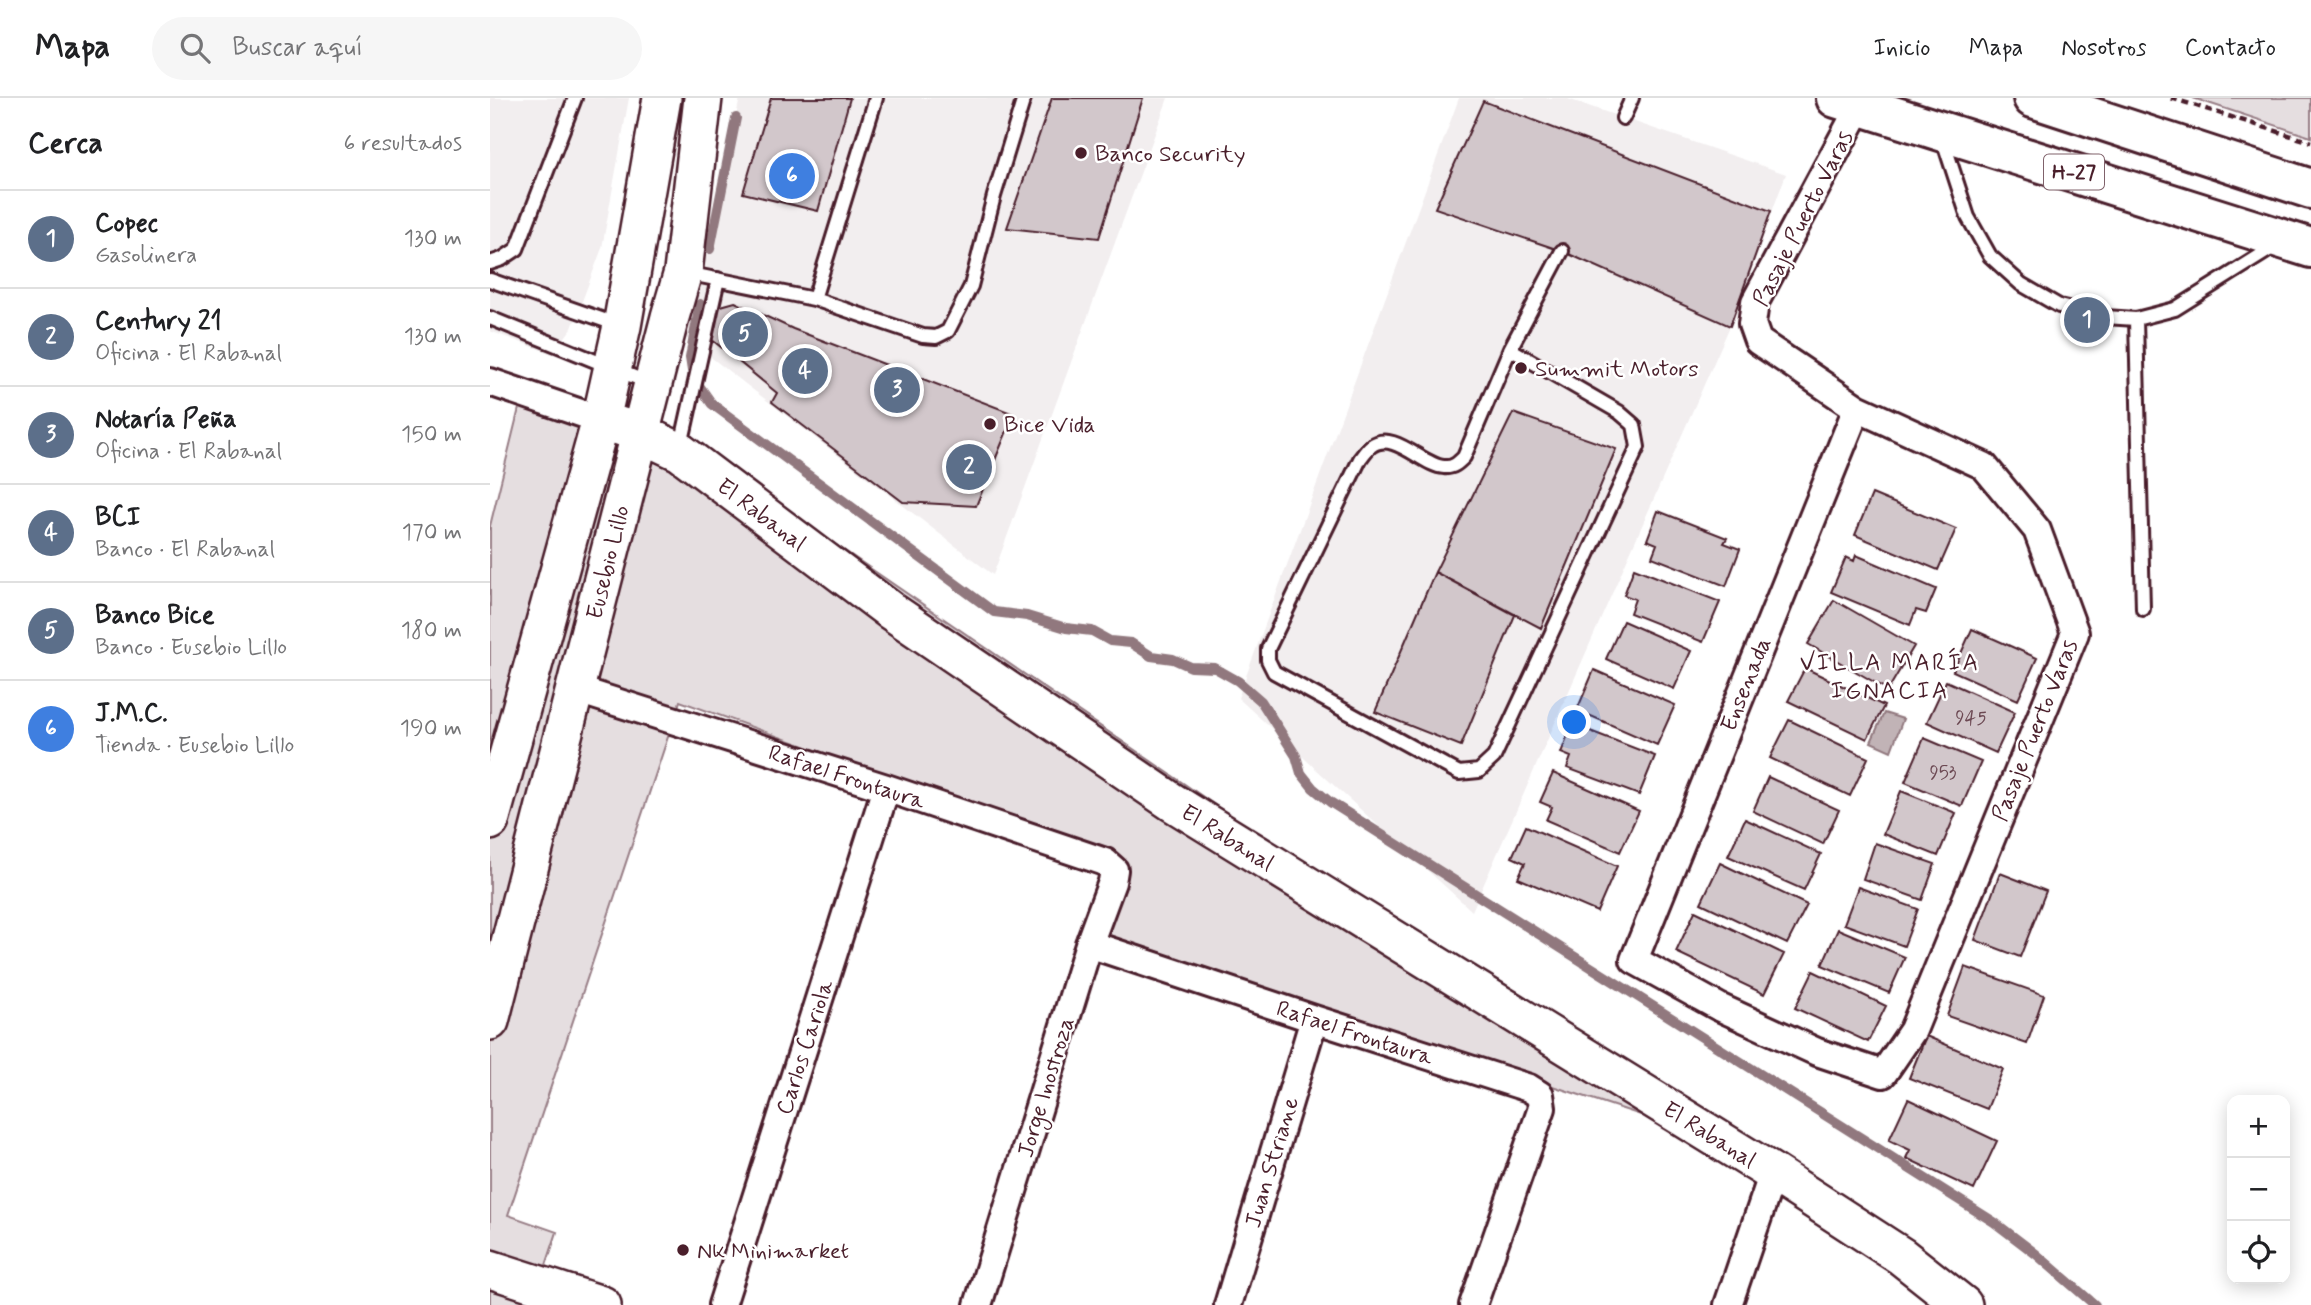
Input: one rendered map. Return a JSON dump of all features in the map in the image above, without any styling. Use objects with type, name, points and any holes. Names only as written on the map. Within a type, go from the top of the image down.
[{"type":"main road","name":"H-27","points":[[2033,98],[2311,189]]},
{"type":"main road","name":"H-27","points":[[1848,102],[2299,244]]},
{"type":"street","name":"Eusebio Lillo","points":[[490,821],[601,420],[622,326],[662,98]]},
{"type":"street","name":"Eusebio Lillo","points":[[490,1021],[652,384],[701,275],[706,99]]},
{"type":"street","name":"Pasaje Puerto Varas","points":[[1634,960],[1719,1007],[1817,1052],[1883,1074],[1913,1030],[2075,633],[2037,530],[1984,466],[1857,408],[1758,341],[1752,324],[1755,303],[1848,102]]},
{"type":"street","name":"El Rabanal","points":[[490,382],[640,433],[680,452],[891,611],[1172,802],[1773,1173],[1901,1256],[1963,1305]]},
{"type":"street","name":"Ensenada","points":[[1634,960],[1857,408]]},
{"type":"street","name":"Rafael Frontaura","points":[[575,689],[886,788],[1105,862],[1114,870]]},
{"type":"street","name":"Carlos Cariola","points":[[722,1305],[886,788]]},
{"type":"street","name":"Jorge Inostroza","points":[[978,1305],[1114,870]]},
{"type":"street","name":"Rafael Frontaura","points":[[1089,944],[1529,1088],[1539,1095],[1542,1108],[1473,1305]]},
{"type":"street","name":"Juan Striane","points":[[1228,1305],[1314,1019]]},
{"type":"street","points":[[1728,1305],[1773,1173]]},
{"type":"street","points":[[490,1269],[602,1305]]},
{"type":"lane","points":[[490,263],[502,260],[517,248],[575,98]]},
{"type":"lane","points":[[814,299],[876,98]]},
{"type":"lane","points":[[680,452],[701,275],[814,299],[923,336],[936,337],[948,331],[976,272],[994,196],[1024,98]]},
{"type":"lane","points":[[1623,118],[1632,98]]},
{"type":"lane","points":[[1940,130],[1968,217],[1990,256],[2021,284],[2059,306],[2105,317],[2136,318],[2175,309],[2299,244]]},
{"type":"lane","points":[[1510,349],[1619,412],[1634,425],[1638,447],[1494,757],[1479,771],[1459,773],[1274,672],[1268,660],[1268,649],[1360,459],[1371,445],[1384,441],[1401,446],[1444,467],[1456,465],[1464,457],[1510,349],[1562,251]]},
{"type":"lane","points":[[490,280],[622,326]]},
{"type":"lane","points":[[490,318],[652,384]]},
{"type":"lane","points":[[2136,318],[2143,609]]},
{"type":"path","points":[[2171,98],[2311,142]]},
{"type":"shaded area","points":[[490,98],[629,98],[602,248],[572,328],[552,354],[490,331]]},
{"type":"shaded area","points":[[740,98],[1168,98],[993,575],[686,338]]},
{"type":"shaded area","points":[[1459,98],[1565,98],[1786,174],[1730,326],[1472,911],[1238,698]]},
{"type":"shaded area","points":[[2193,98],[2311,98],[2311,137]]},
{"type":"shaded area","points":[[524,388],[673,433],[1690,1131],[1100,938],[1122,861],[680,701],[508,1215],[557,1232],[533,1305],[490,1305],[490,526]]},
{"type":"shaded area","points":[[1884,713],[1903,719],[1891,751],[1871,742]]},
{"type":"building","points":[[771,98],[850,98],[818,211],[743,193]]},
{"type":"building","points":[[1052,98],[1143,98],[1099,238],[1007,228]]},
{"type":"building","points":[[1483,101],[1771,211],[1730,326],[1562,251],[1435,208]]},
{"type":"building","points":[[735,302],[793,329],[1014,414],[976,506],[903,502],[772,402],[777,393],[711,339],[711,316],[721,306]]},
{"type":"building","points":[[1513,413],[1616,449],[1541,628],[1435,572]]},
{"type":"building","points":[[1872,494],[1956,529],[1938,570],[1855,535]]},
{"type":"building","points":[[1658,511],[1727,538],[1724,543],[1740,549],[1726,586],[1652,557],[1657,544],[1647,540]]},
{"type":"building","points":[[1856,555],[1936,589],[1926,613],[1916,610],[1910,625],[1831,592],[1846,557],[1854,561]]},
{"type":"building","points":[[1634,568],[1720,602],[1703,642],[1630,613],[1635,599],[1624,595]]},
{"type":"building","points":[[1435,572],[1515,615],[1461,746],[1375,712]]},
{"type":"building","points":[[1834,600],[1914,646],[1888,690],[1808,644]]},
{"type":"building","points":[[1623,621],[1691,651],[1674,689],[1606,659]]},
{"type":"building","points":[[1972,629],[2037,658],[2018,700],[1953,671]]},
{"type":"building","points":[[1805,668],[1884,706],[1867,739],[1788,701]]},
{"type":"building","points":[[1594,670],[1675,705],[1657,745],[1577,710]]},
{"type":"building","points":[[1946,681],[2015,712],[1996,753],[1927,722]]},
{"type":"building","points":[[1789,720],[1868,758],[1850,796],[1770,758]]},
{"type":"building","points":[[1572,724],[1655,756],[1639,795],[1567,768],[1571,757],[1561,753]]},
{"type":"building","points":[[1924,738],[1981,762],[1962,806],[1905,782]]},
{"type":"building","points":[[1553,773],[1639,811],[1620,852],[1546,820],[1552,807],[1540,802]]},
{"type":"building","points":[[1768,777],[1839,810],[1823,844],[1753,811]]},
{"type":"building","points":[[1901,791],[1956,813],[1938,856],[1883,834]]},
{"type":"building","points":[[1745,819],[1821,854],[1804,890],[1728,856]]},
{"type":"building","points":[[1526,826],[1617,866],[1597,912],[1518,878],[1525,863],[1512,857]]},
{"type":"building","points":[[1875,843],[1935,864],[1922,900],[1863,879]]},
{"type":"building","points":[[1720,863],[1807,905],[1787,944],[1701,903]]},
{"type":"building","points":[[2000,873],[2046,891],[2020,957],[1975,940]]},
{"type":"building","points":[[1858,887],[1918,909],[1904,946],[1844,924]]},
{"type":"building","points":[[1695,911],[1784,954],[1764,994],[1676,952]]},
{"type":"building","points":[[1838,929],[1905,957],[1889,993],[1822,965]]},
{"type":"building","points":[[1965,967],[2044,995],[2027,1044],[1947,1016]]},
{"type":"building","points":[[1813,971],[1886,1006],[1868,1042],[1795,1008]]},
{"type":"building","points":[[1926,1036],[2003,1069],[1987,1109],[1909,1078]]},
{"type":"building","points":[[1908,1099],[1997,1141],[1974,1190],[1906,1158],[1910,1150],[1889,1140]]},
{"type":"waterway","points":[[710,249],[736,118]]},
{"type":"waterway","points":[[700,304],[690,358],[693,377],[712,404],[994,612],[1027,616],[1066,628],[1092,631],[1110,641],[1131,643],[1151,656],[1173,659],[1191,667],[1215,668],[1238,681],[1261,701],[1296,756],[1301,773],[1313,788],[1330,802],[1994,1222],[2095,1305]]},
{"type":"place","name":"Banco Security","points":[[1081,153]]},
{"type":"place","name":"J.M.C.","points":[[792,176]]},
{"type":"place","name":"Copec","points":[[2087,320]]},
{"type":"place","name":"Banco Bice","points":[[745,334]]},
{"type":"place","name":"Summit Motors","points":[[1521,368]]},
{"type":"place","name":"BCI","points":[[805,371]]},
{"type":"place","name":"Notaría Peña","points":[[897,390]]},
{"type":"place","name":"Bice Vida","points":[[990,424]]},
{"type":"place","name":"Century 21","points":[[969,467]]},
{"type":"place","name":"Nk Minimarket","points":[[683,1250]]},
{"type":"district","name":"VILLA MARÍA IGNACIA","points":[[1890,676]]}]
